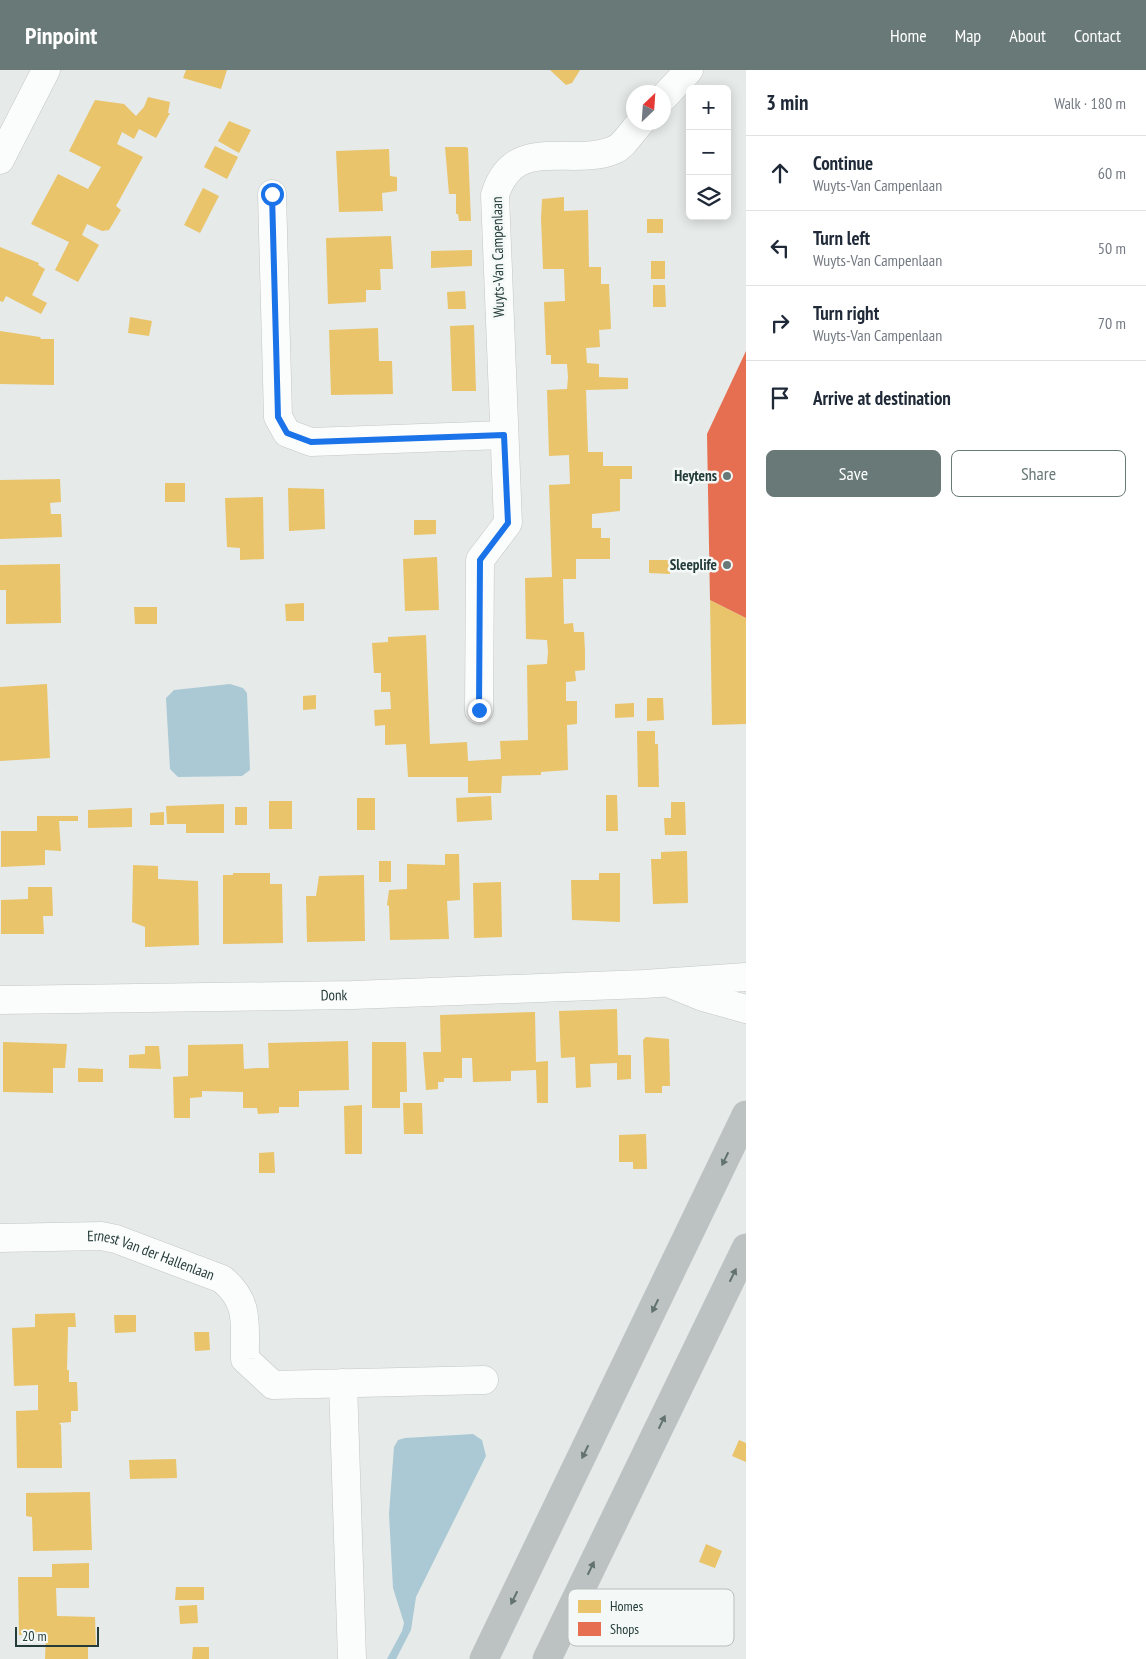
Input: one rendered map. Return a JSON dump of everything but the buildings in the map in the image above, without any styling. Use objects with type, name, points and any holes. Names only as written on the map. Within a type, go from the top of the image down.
[{"type":"highway","points":[[484,1659],[746,1115]]},
{"type":"highway","points":[[581,1589],[746,1248]]},
{"type":"highway","points":[[547,1659],[568,1616]]},
{"type":"street","points":[[0,160],[46,70]]},
{"type":"street","points":[[671,90],[689,70]]},
{"type":"street","name":"Wuyts-Van Campenlaan","points":[[479,710],[480,560],[508,523],[495,195],[498,185],[506,173],[521,160],[539,156],[591,155],[616,150],[633,130]]},
{"type":"street","points":[[272,194],[278,417],[287,433],[311,442],[504,435]]},
{"type":"street","name":"Donk","points":[[706,987],[746,977]]},
{"type":"street","name":"Donk","points":[[0,1000],[353,995],[668,982],[706,987],[746,1009]]},
{"type":"street","name":"Ernest Van der Hallenlaan","points":[[0,1238],[101,1236],[116,1239],[222,1279],[233,1288],[243,1304],[245,1359],[272,1385],[484,1380]]},
{"type":"street","points":[[343,1383],[352,1659]]},
{"type":"water","points":[[230,684],[243,688],[247,693],[250,770],[242,776],[178,777],[170,769],[166,698],[174,690]]},
{"type":"water","points":[[473,1434],[482,1440],[486,1456],[416,1597],[411,1630],[396,1659],[387,1659],[402,1631],[404,1623],[393,1588],[389,1514],[394,1447],[398,1440],[405,1438]]},
{"type":"place","name":"Heytens","points":[[727,476]]},
{"type":"place","name":"Sleeplife","points":[[727,565]]},
{"type":"route","points":[[272,194],[278,417],[287,433],[311,442],[504,435],[508,523],[505,530],[486,550],[480,560],[479,710]]}]
